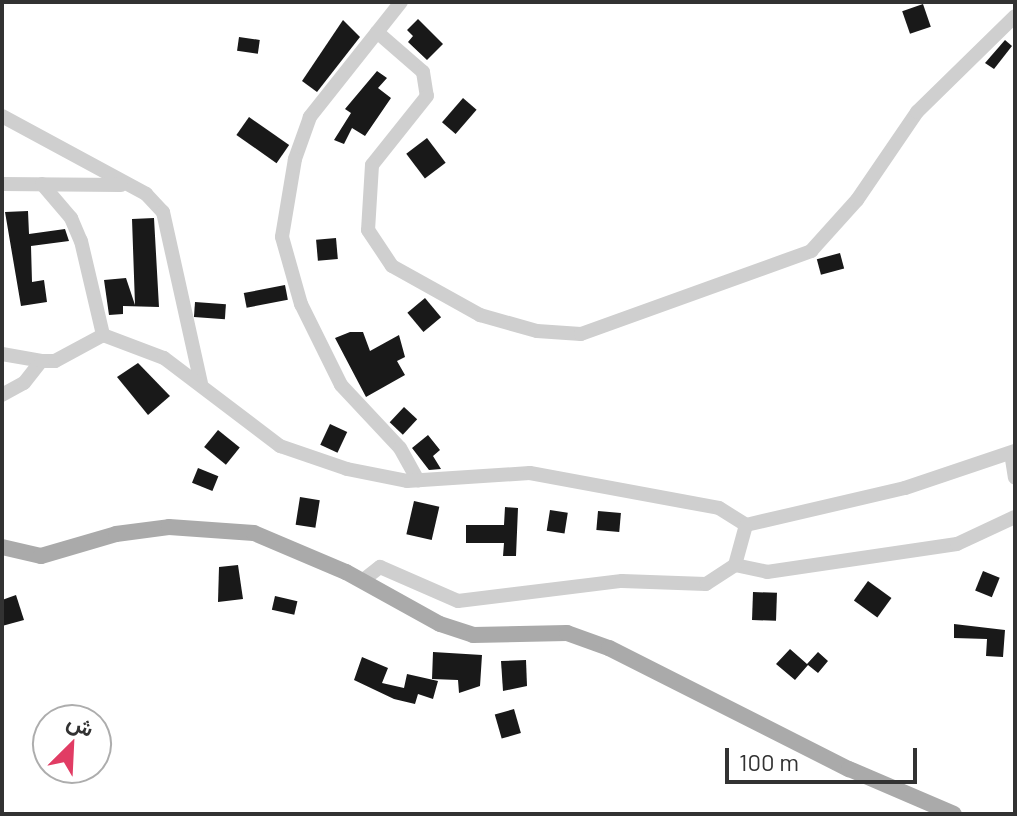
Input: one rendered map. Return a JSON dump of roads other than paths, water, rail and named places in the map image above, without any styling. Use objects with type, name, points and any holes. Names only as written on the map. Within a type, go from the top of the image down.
[{"type":"main road","points":[[2,547],[41,556],[116,534],[225,527],[254,533],[473,635],[567,633],[609,648],[849,769],[954,814]]},
{"type":"street","points":[[401,2],[310,117],[295,159],[282,237],[301,304],[341,385],[400,448],[418,480]]},
{"type":"street","points":[[377,32],[423,72],[427,96],[372,165],[368,230],[392,266],[480,315],[537,331],[581,334],[811,251],[857,200],[917,112],[1015,16]]},
{"type":"street","points":[[2,116],[146,194],[163,212],[201,383]]},
{"type":"street","points":[[2,184],[126,185]]},
{"type":"street","points":[[42,184],[71,218],[81,241],[103,335]]},
{"type":"street","points":[[2,354],[55,361],[103,335],[164,358],[201,383],[280,446],[347,469],[418,480],[530,473],[719,508],[746,525],[905,488],[1013,452],[1015,478]]},
{"type":"street","points":[[2,395],[24,383],[41,361]]},
{"type":"street","points":[[735,565],[767,572],[957,544],[1015,517]]},
{"type":"street","points":[[362,581],[380,567],[458,601],[479,601],[622,581],[706,584],[735,565],[746,525]]}]
